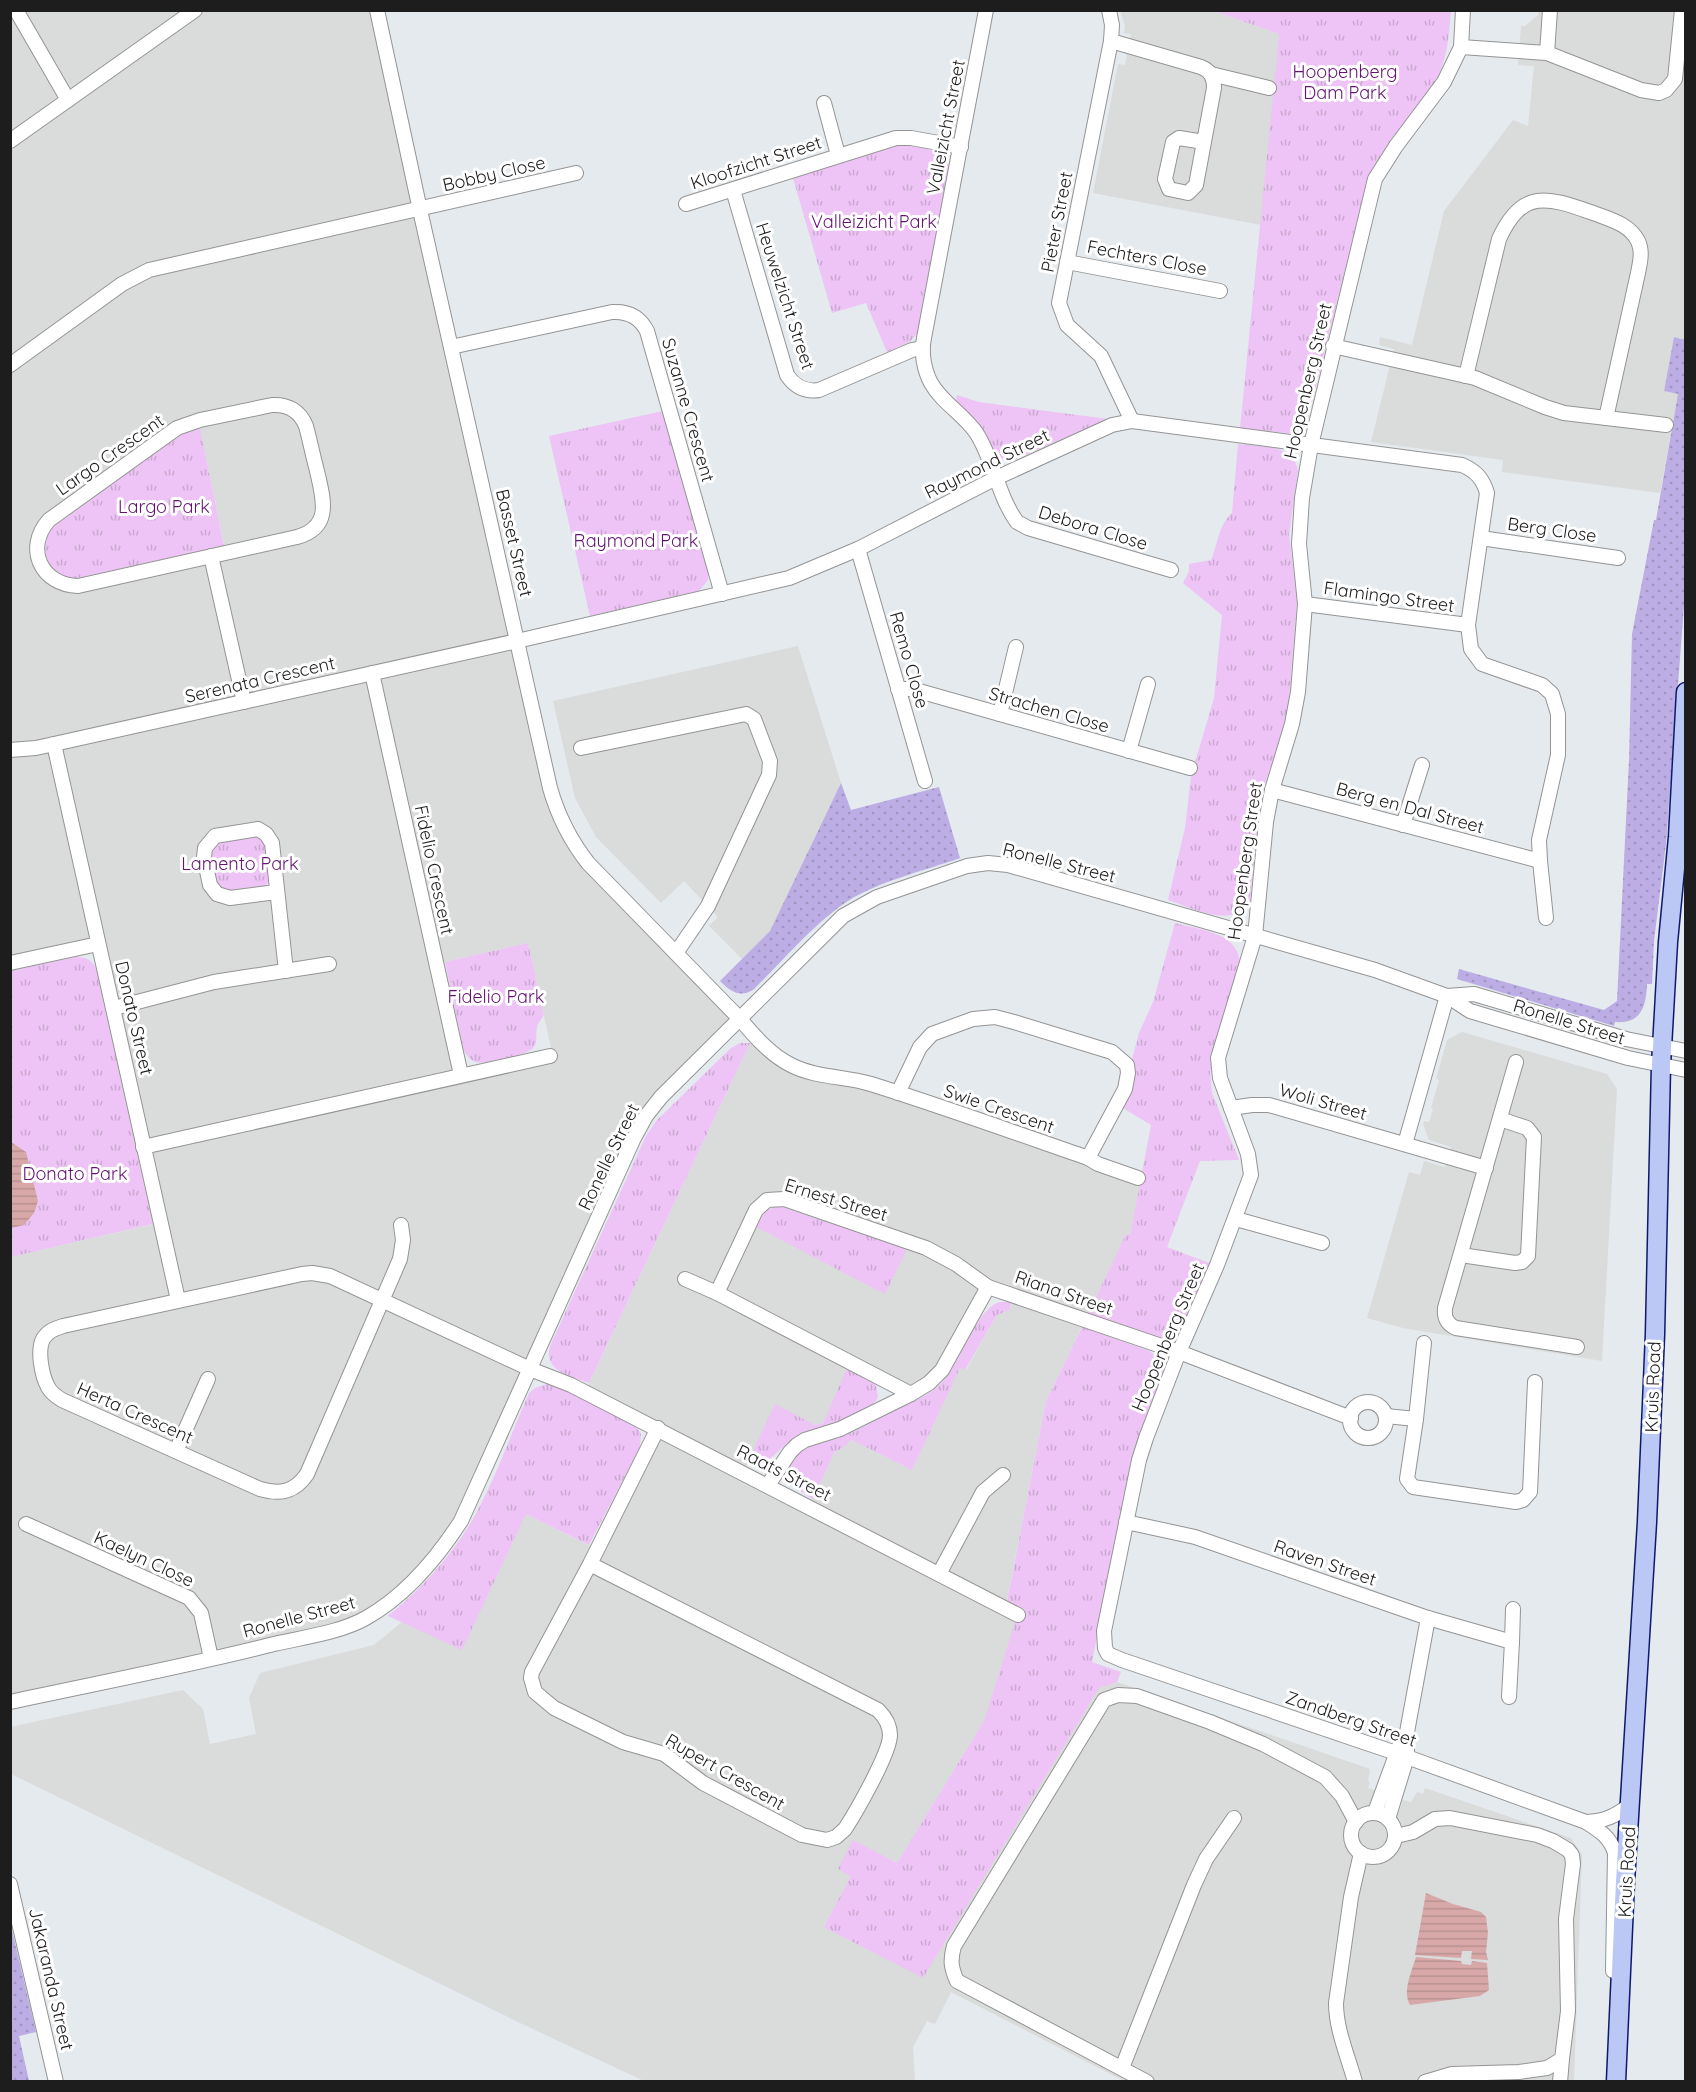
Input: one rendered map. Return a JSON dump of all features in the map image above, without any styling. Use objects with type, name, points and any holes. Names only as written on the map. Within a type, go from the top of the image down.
[{"type":"street","points":[[16,10],[68,100]]},
{"type":"street","points":[[10,141],[195,10]]},
{"type":"street","name":"Basset Street","points":[[377,10],[550,788],[561,820],[568,835],[588,863],[740,1019]]},
{"type":"street","name":"Valleizicht Street","points":[[986,10],[922,348],[926,370],[932,384],[976,432],[996,478]]},
{"type":"street","name":"Pieter Street","points":[[1108,10],[1112,26],[1111,41],[1059,303],[1067,324],[1101,356],[1132,420]]},
{"type":"street","name":"Hoopenberg Street","points":[[1105,1648],[1104,1631],[1142,1449],[1179,1352],[1236,1219],[1251,1175],[1251,1167],[1220,1078],[1218,1058],[1255,936],[1266,822],[1272,790],[1292,724],[1298,692],[1305,604],[1299,544],[1302,498],[1311,445],[1375,179],[1396,146],[1444,82],[1461,47],[1464,10]]},
{"type":"street","points":[[1547,53],[1550,10]]},
{"type":"street","points":[[1461,47],[1547,53],[1641,90],[1659,93],[1666,90],[1675,79],[1682,10]]},
{"type":"street","points":[[1111,41],[1201,67],[1211,74],[1269,88]]},
{"type":"street","points":[[1204,142],[1214,88],[1211,74]]},
{"type":"street","name":"Kloofzicht Street","points":[[824,103],[838,156]]},
{"type":"street","name":"Kloofzicht Street","points":[[686,204],[896,138],[912,138],[961,147]]},
{"type":"street","name":"Bobby Close","points":[[420,210],[576,173]]},
{"type":"street","name":"Heuwelzicht Street","points":[[733,190],[788,375],[796,386],[808,390],[819,390],[912,350],[922,348]]},
{"type":"street","points":[[1466,376],[1499,239],[1504,228],[1523,207],[1545,200],[1557,201],[1620,223],[1631,231],[1640,248],[1641,258],[1606,418]]},
{"type":"street","points":[[10,364],[140,273],[420,210]]},
{"type":"street","name":"Fechters Close","points":[[1067,262],[1220,291]]},
{"type":"street","name":"Suzanne Crescent","points":[[451,347],[612,312],[624,312],[640,320],[647,331],[722,594]]},
{"type":"street","points":[[1333,346],[1492,383],[1564,413],[1666,425]]},
{"type":"street","name":"Largo Crescent","points":[[272,405],[290,408],[300,415],[306,426],[324,504],[321,519],[317,526],[305,535],[212,556],[78,586],[61,583],[47,574],[39,560],[37,546],[40,532],[49,520],[177,428],[200,420],[272,405]]},
{"type":"street","name":"Raymond Street","points":[[517,641],[789,578],[858,549],[996,478],[1112,425],[1132,420],[1462,465],[1473,470],[1481,478],[1487,493],[1481,538]]},
{"type":"street","name":"Debora Close","points":[[996,478],[1013,517],[1022,525],[1171,570]]},
{"type":"street","points":[[1481,538],[1468,626],[1471,649],[1482,664],[1542,685],[1552,694],[1558,714],[1558,755],[1542,824],[1540,861],[1546,918]]},
{"type":"street","name":"Berg Close","points":[[1481,538],[1618,558]]},
{"type":"street","name":"Remo Close","points":[[858,549],[925,781]]},
{"type":"street","points":[[212,556],[244,702]]},
{"type":"street","name":"Flamingo Street","points":[[1305,604],[1468,626]]},
{"type":"street","name":"Serenata Crescent","points":[[10,750],[36,748],[517,641]]},
{"type":"street","points":[[1000,714],[1016,647]]},
{"type":"street","name":"Fidelio Crescent","points":[[372,673],[461,1075]]},
{"type":"street","points":[[1129,751],[1148,684]]},
{"type":"street","name":"Strachen Close","points":[[898,688],[912,689],[1190,768]]},
{"type":"street","name":"Kruis Road","points":[[1616,2082],[1625,1882],[1647,1522],[1655,1334],[1662,1056],[1686,692]]},
{"type":"street","points":[[581,748],[746,714],[754,719],[770,761],[769,775],[708,906],[676,953]]},
{"type":"street","name":"Donato Street","points":[[54,744],[178,1300]]},
{"type":"street","points":[[1403,825],[1422,765]]},
{"type":"street","name":"Berg en Dal Street","points":[[1272,790],[1540,861]]},
{"type":"street","points":[[276,892],[230,898],[217,894],[210,885],[204,857],[207,844],[215,836],[253,829],[266,834],[272,843],[286,971]]},
{"type":"street","name":"Ronelle Street","points":[[10,1702],[211,1659],[353,1624],[378,1611],[404,1590],[450,1538],[461,1521],[633,1140],[646,1116],[662,1097],[843,916],[877,897],[977,864],[1008,866],[1375,970],[1447,996],[1474,994],[1626,1039],[1686,1070]]},
{"type":"street","points":[[10,963],[98,944]]},
{"type":"street","points":[[114,1008],[214,982],[329,964]]},
{"type":"street","points":[[1405,1144],[1447,996]]},
{"type":"street","points":[[898,1094],[920,1047],[932,1034],[973,1018],[995,1017],[1112,1052],[1127,1065],[1127,1082],[1088,1158]]},
{"type":"street","name":"Swie Crescent","points":[[740,1019],[772,1053],[790,1065],[812,1073],[861,1081],[1088,1158],[1098,1164],[1138,1178]]},
{"type":"street","name":"Ronelle Street","points":[[1662,1056],[1686,1052]]},
{"type":"street","points":[[143,1147],[550,1056]]},
{"type":"street","points":[[1516,1062],[1444,1312],[1449,1324],[1456,1328],[1577,1347]]},
{"type":"street","name":"Woli Street","points":[[1231,1108],[1269,1105],[1486,1168]]},
{"type":"street","points":[[1461,1255],[1519,1263],[1528,1256],[1534,1137],[1527,1128],[1500,1119]]},
{"type":"street","name":"Ernest Street","points":[[717,1293],[756,1210],[767,1200],[779,1198],[926,1248],[956,1264],[988,1287]]},
{"type":"street","points":[[1236,1219],[1322,1243]]},
{"type":"street","points":[[382,1301],[402,1252],[401,1225]]},
{"type":"street","name":"Herta Crescent","points":[[382,1301],[301,1483],[285,1492],[260,1489],[62,1401],[47,1386],[40,1353],[44,1337],[57,1328],[178,1300],[312,1273],[330,1276],[530,1369]]},
{"type":"street","points":[[685,1279],[717,1293],[911,1394]]},
{"type":"street","name":"Riana Street","points":[[768,1485],[797,1445],[805,1440],[840,1429],[930,1383],[942,1370],[988,1287],[1179,1352],[1351,1418]]},
{"type":"street","points":[[1424,1343],[1407,1479],[1413,1487],[1516,1502],[1523,1500],[1530,1492],[1535,1382]]},
{"type":"street","name":"Raats Street","points":[[530,1369],[572,1384],[1018,1615]]},
{"type":"street","points":[[176,1451],[208,1379]]},
{"type":"street","points":[[1367,1402],[1379,1406],[1386,1416],[1384,1428],[1376,1436],[1358,1434],[1353,1429],[1351,1418],[1356,1407],[1367,1402]]},
{"type":"street","points":[[1386,1416],[1416,1419]]},
{"type":"street","name":"Rupert Crescent","points":[[590,1564],[878,1710],[888,1725],[889,1743],[845,1829],[836,1837],[827,1840],[802,1836],[703,1784],[664,1754],[623,1742],[554,1708],[535,1692],[531,1678],[532,1672],[590,1564],[658,1428]]},
{"type":"street","points":[[939,1574],[983,1492],[1003,1475]]},
{"type":"street","name":"Raven Street","points":[[1126,1522],[1195,1537],[1428,1618],[1512,1642]]},
{"type":"street","name":"Kaelyn Close","points":[[26,1524],[189,1599],[201,1613],[211,1659]]},
{"type":"street","points":[[1509,1696],[1513,1609]]},
{"type":"street","points":[[1388,1819],[1428,1618]]},
{"type":"street","name":"Zandberg Street","points":[[1105,1648],[1108,1654],[1122,1660],[1401,1755],[1586,1822],[1606,1836],[1615,1853],[1612,1938],[1619,2025]]},
{"type":"street","points":[[1147,2082],[957,1981],[951,1970],[954,1946],[1104,1700],[1110,1696],[1137,1696],[1263,1744],[1325,1777],[1336,1787],[1356,1822]]},
{"type":"street","points":[[1375,1812],[1401,1755]]},
{"type":"street","points":[[1586,1822],[1614,1817],[1631,1804]]},
{"type":"street","points":[[1375,1812],[1388,1819],[1394,1827],[1396,1836],[1386,1853],[1373,1857],[1361,1853],[1355,1847],[1352,1831],[1356,1822],[1367,1813],[1375,1812]]},
{"type":"street","points":[[1396,1836],[1413,1833],[1429,1821],[1441,1817],[1537,1836],[1562,1845],[1568,1850],[1573,1864],[1566,1919],[1568,2011],[1560,2082]]},
{"type":"street","points":[[1122,2068],[1194,1885],[1206,1859],[1234,1818]]},
{"type":"street","points":[[1355,2082],[1341,2038],[1336,2016],[1336,2003],[1351,1897],[1361,1853]]},
{"type":"street","name":"Jakaranda Street","points":[[10,1884],[57,2082]]},
{"type":"street","points":[[1425,2082],[1452,2074],[1519,2072],[1547,2068],[1562,2060]]},
{"type":"shaded area","points":[[10,11],[376,11],[567,835],[741,1021],[655,1106],[458,1530],[365,1620],[11,1704],[11,1257],[159,1223],[98,946],[11,964]],"holes":[[[198,419],[226,554],[61,584],[36,546],[48,519]],[[271,844],[275,891],[223,896]],[[528,943],[553,1057],[461,1077],[436,964]]]},
{"type":"shaded area","points":[[1122,11],[1214,11],[1279,34],[1261,225],[1093,193],[1118,64],[1125,65],[1131,34],[1124,33]]},
{"type":"shaded area","points":[[1538,11],[1685,11],[1685,340],[1674,337],[1664,391],[1678,394],[1660,493],[1502,472],[1503,460],[1371,442],[1394,349],[1379,345],[1380,337],[1412,345],[1444,211],[1513,120],[1528,126],[1534,66],[1518,65],[1521,26],[1525,26],[1538,15]]},
{"type":"shaded area","points":[[1674,337],[1685,340],[1686,579],[1666,844],[1654,941],[1652,984],[1647,984],[1644,1006],[1637,1017],[1624,1022],[1615,1022],[1614,1026],[1457,979],[1459,969],[1604,1010],[1617,1001],[1629,760],[1632,634],[1654,520],[1656,520],[1678,394],[1664,391]]},
{"type":"shaded area","points":[[798,646],[841,783],[770,931],[742,959],[709,926],[717,918],[716,915],[684,881],[661,903],[596,837],[575,798],[553,701]]},
{"type":"shaded area","points":[[841,783],[851,810],[939,787],[960,858],[888,882],[860,894],[835,910],[811,931],[753,990],[739,993],[731,990],[720,981],[770,931]]},
{"type":"shaded area","points":[[1462,1032],[1607,1074],[1617,1089],[1602,1361],[1403,1328],[1367,1318],[1409,1172],[1420,1175],[1424,1161],[1445,1167],[1451,1147],[1429,1140],[1423,1124],[1424,1121],[1429,1122],[1433,1109],[1431,1108],[1439,1080],[1436,1079],[1447,1040]]},
{"type":"shaded area","points":[[756,1039],[772,1054],[1141,1179],[1130,1235],[1126,1235],[1046,1401],[1005,1609],[1018,1616],[984,1721],[897,1863],[853,1841],[851,1876],[824,1927],[1099,1687],[1117,1682],[1370,1769],[1368,1788],[1387,1794],[1383,1807],[1399,1812],[1403,1800],[1411,1802],[1417,1792],[1423,1794],[1425,1788],[1571,1838],[1582,1855],[1574,2081],[1124,2081],[951,1992],[935,2024],[927,2021],[913,2047],[915,2081],[644,2081],[520,2023],[11,1774],[10,1727],[183,1690],[203,1709],[210,1744],[256,1734],[249,1698],[260,1673],[374,1645],[402,1622],[462,1649],[526,1514],[596,1549],[656,1429],[585,1392],[750,1043]],"holes":[[[784,1200],[909,1243],[885,1293],[751,1224],[763,1203]],[[987,1287],[1014,1296],[1010,1310],[997,1315],[966,1370],[960,1367],[912,1470],[852,1440],[834,1452],[808,1507],[743,1473],[775,1405],[815,1425],[823,1423],[850,1363],[909,1394],[941,1370]]]},
{"type":"shaded area","points":[[11,1142],[26,1152],[38,1201],[34,1213],[24,1225],[11,1228]]},
{"type":"shaded area","points":[[1426,1893],[1481,1912],[1486,1917],[1488,1960],[1471,1959],[1472,1951],[1462,1951],[1461,1958],[1415,1955]]},
{"type":"shaded area","points":[[11,1926],[36,2032],[19,2036],[29,2081],[11,2081]]},
{"type":"shaded area","points":[[1416,1957],[1461,1961],[1462,1964],[1471,1965],[1472,1961],[1487,1963],[1489,1990],[1480,1996],[1410,2005],[1407,1987]]},
{"type":"green space","name":"Hoopenberg Dam Park","points":[[1214,11],[1451,11],[1446,51],[1439,74],[1383,153],[1367,181],[1307,422],[1301,431],[1295,434],[1240,428],[1279,34]]},
{"type":"green space","name":"Valleizicht Park","points":[[901,145],[931,150],[943,157],[950,169],[919,331],[910,342],[887,352],[866,303],[832,313],[793,178]]},
{"type":"green space","points":[[957,395],[979,402],[1108,419],[1010,462],[998,458],[984,434],[955,403]]},
{"type":"green space","name":"Raymond Park","points":[[663,411],[708,571],[708,580],[699,591],[590,616],[549,436]]},
{"type":"green space","name":"Largo Park","points":[[200,428],[224,546],[77,578],[59,574],[53,568],[46,553],[48,536],[52,528],[175,437]]},
{"type":"green space","points":[[1238,444],[1275,448],[1290,455],[1295,462],[1298,471],[1289,534],[1297,601],[1288,713],[1282,737],[1260,797],[1250,900],[1243,909],[1224,916],[1201,912],[1168,900],[1185,828],[1191,776],[1214,698],[1222,615],[1183,583],[1189,571],[1189,564],[1211,560],[1221,529],[1232,513]]},
{"type":"green space","name":"Lamento Park","points":[[253,834],[265,839],[269,882],[263,888],[230,893],[217,888],[209,850],[215,843]]},
{"type":"green space","points":[[1175,923],[1217,934],[1233,945],[1238,953],[1240,964],[1210,1072],[1212,1093],[1239,1160],[1200,1161],[1167,1247],[1209,1263],[1182,1329],[1166,1338],[1153,1336],[1088,1314],[1126,1234],[1130,1235],[1151,1125],[1123,1108],[1133,1084],[1131,1063],[1139,1033],[1153,1002]]},
{"type":"green space","name":"Fidelio Park","points":[[528,943],[544,1015],[537,1027],[535,1044],[532,1049],[513,1057],[480,1063],[474,1061],[463,1049],[445,962]]},
{"type":"green space","name":"Donato Park","points":[[76,957],[90,960],[97,972],[153,1224],[11,1257],[10,971]]},
{"type":"green space","points":[[740,1043],[750,1043],[589,1383],[567,1375],[555,1367],[551,1361],[550,1346],[646,1136],[657,1120],[731,1048]]},
{"type":"green space","points":[[779,1206],[907,1249],[885,1294],[756,1227],[766,1210]]},
{"type":"green space","points":[[999,1302],[1011,1302],[1010,1310],[997,1315],[965,1370],[960,1368],[912,1470],[852,1440],[834,1452],[813,1499],[795,1485],[789,1473],[790,1466],[793,1459],[803,1450],[855,1431],[920,1398],[944,1381],[981,1318],[989,1308]]},
{"type":"green space","points":[[1082,1327],[1150,1351],[1162,1363],[1163,1376],[1134,1449],[1092,1662],[1121,1672],[1117,1682],[1099,1688],[923,1978],[824,1927],[851,1876],[838,1869],[853,1840],[897,1863],[984,1721],[1015,1622],[1018,1623],[1025,1610],[1007,1601],[1046,1401]]},
{"type":"green space","points":[[847,1368],[876,1385],[878,1397],[872,1405],[851,1417],[800,1435],[767,1460],[747,1463],[775,1404],[815,1425],[823,1423]]},
{"type":"green space","points":[[547,1384],[581,1397],[636,1426],[641,1434],[640,1447],[589,1545],[526,1514],[462,1650],[388,1616],[435,1572],[464,1533],[488,1489],[529,1393]]}]
